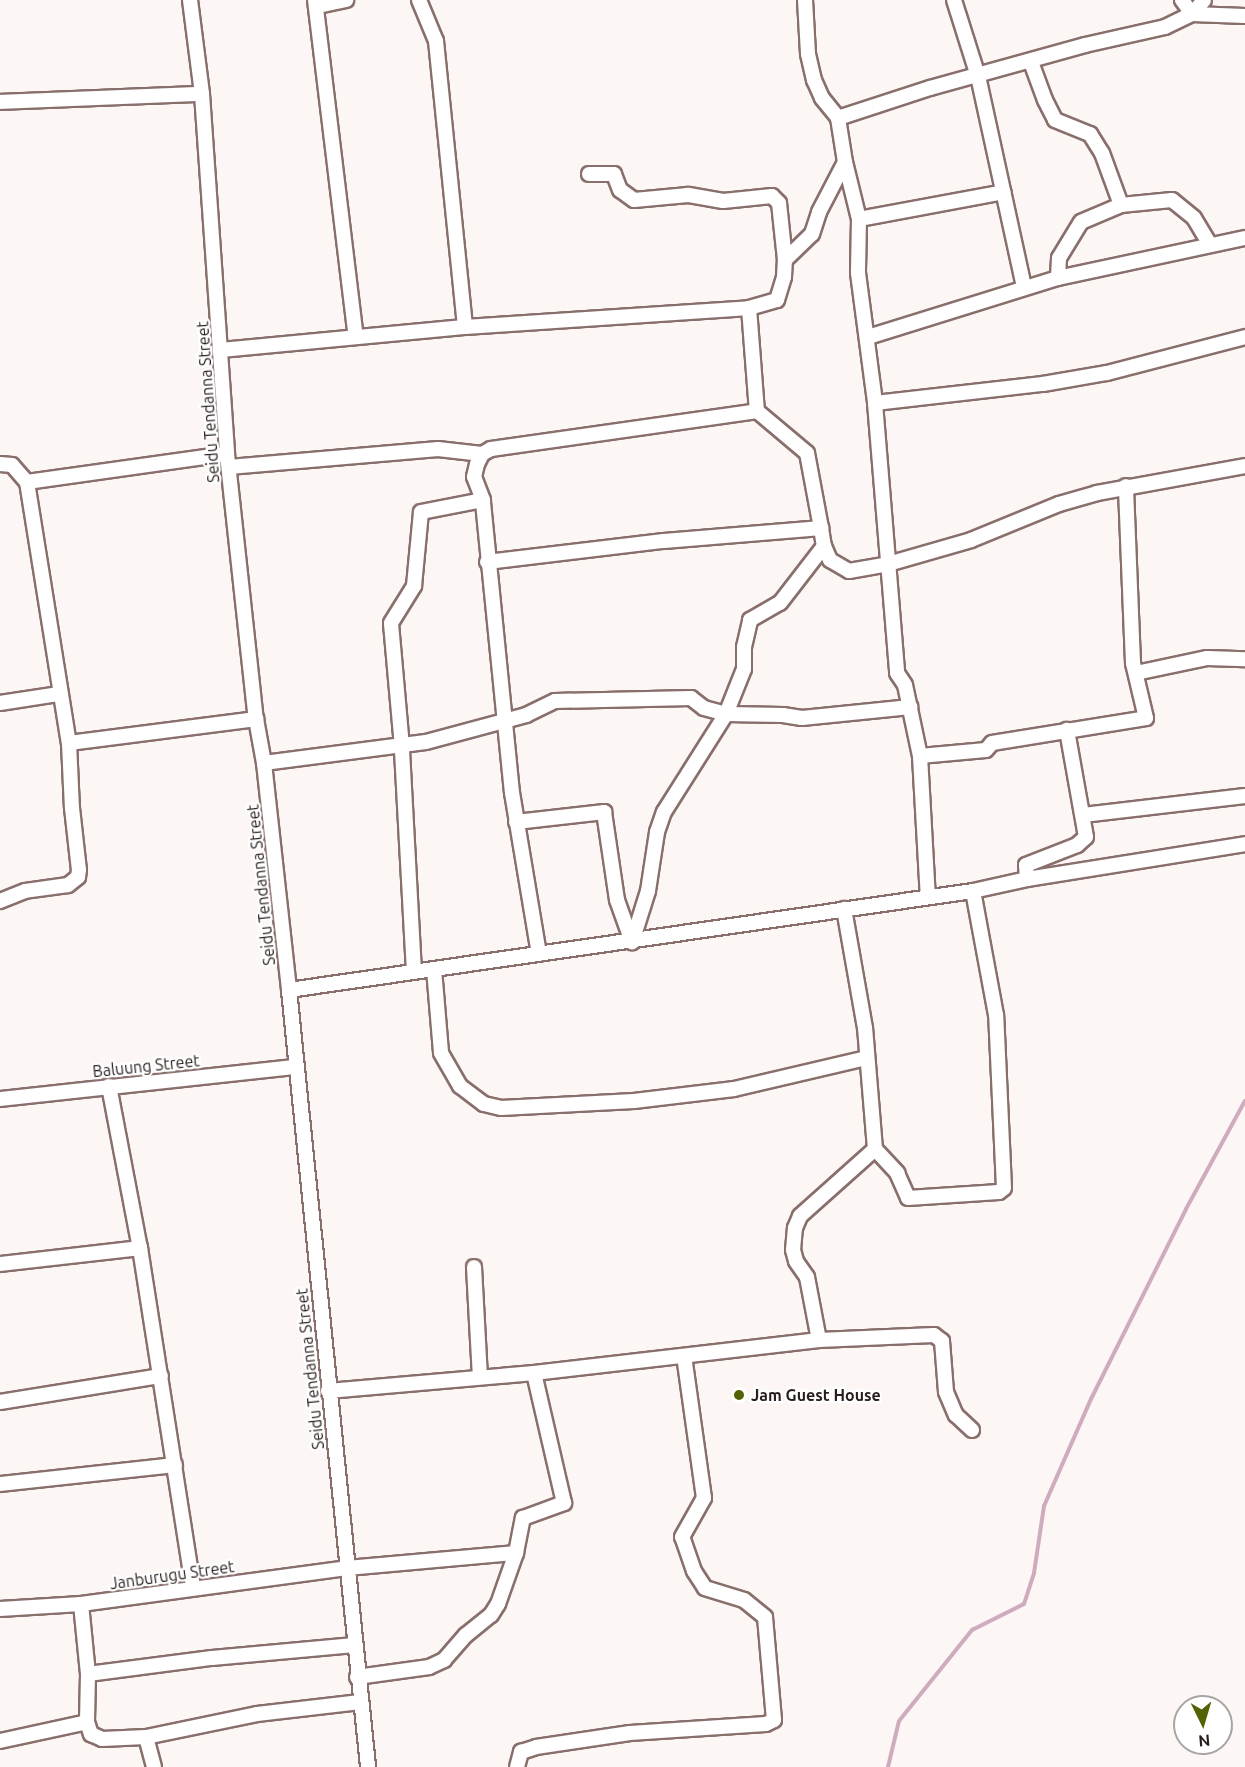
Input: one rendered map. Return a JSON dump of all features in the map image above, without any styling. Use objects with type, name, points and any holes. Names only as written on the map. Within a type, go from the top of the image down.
[{"type":"street","name":"Seidu Tendanna Street","points":[[190,0],[202,94],[228,461],[289,990],[357,1677],[368,1767]]},
{"type":"street","points":[[346,0],[317,3],[356,337]]},
{"type":"street","points":[[419,0],[436,41],[465,327]]},
{"type":"street","points":[[805,0],[808,54],[814,80],[822,98],[838,118],[845,162],[859,219],[858,273],[875,403],[897,673],[905,685],[920,756],[928,897]]},
{"type":"street","points":[[954,0],[978,76],[1024,287]]},
{"type":"street","points":[[1182,0],[1192,14]]},
{"type":"street","points":[[838,118],[930,88],[1031,62],[1085,45],[1165,27],[1192,14],[1204,0]]},
{"type":"street","points":[[1192,14],[1245,16]]},
{"type":"street","points":[[1031,62],[1055,120],[1090,134],[1102,153],[1120,205]]},
{"type":"street","points":[[0,102],[202,94]]},
{"type":"street","points":[[785,260],[812,234],[819,212],[845,162]]},
{"type":"street","points":[[220,350],[465,327],[749,308],[777,300],[784,277],[785,260],[779,203],[772,196],[723,201],[688,195],[634,200],[620,190],[614,174],[589,174]]},
{"type":"street","points":[[859,219],[1004,192]]},
{"type":"street","points":[[1058,278],[1059,258],[1081,222],[1120,205],[1172,200],[1194,218],[1210,245]]},
{"type":"street","points":[[868,337],[1058,278],[1245,238]]},
{"type":"street","points":[[749,308],[757,411],[807,453],[824,546],[830,560],[849,571],[888,564],[971,540],[1059,504],[1126,486],[1245,466]]},
{"type":"street","points":[[875,403],[1043,384],[1107,373],[1245,337]]},
{"type":"street","points":[[27,482],[228,461],[438,449],[482,454],[491,449],[757,411]]},
{"type":"street","points":[[482,454],[474,477],[483,500],[516,822],[539,954]]},
{"type":"street","points":[[0,464],[12,465],[27,482],[59,694],[69,743],[78,877],[68,885],[25,891],[0,901]]},
{"type":"street","points":[[920,756],[986,750],[992,743],[1146,717],[1133,663],[1126,486]]},
{"type":"street","points":[[414,972],[402,747],[391,623],[414,586],[421,512],[483,500]]},
{"type":"street","points":[[488,562],[664,541],[821,528]]},
{"type":"street","points":[[632,942],[648,891],[657,832],[664,812],[726,714],[744,669],[744,647],[750,620],[780,603],[824,546]]},
{"type":"street","points":[[1136,673],[1207,658],[1245,659]]},
{"type":"street","points":[[0,703],[59,694]]},
{"type":"street","points":[[264,763],[402,747],[526,715],[555,701],[691,698],[705,708],[726,714],[783,715],[802,718],[910,706]]},
{"type":"street","points":[[69,743],[256,719]]},
{"type":"street","points":[[1027,879],[1026,865],[1077,845],[1086,837],[1068,730]]},
{"type":"street","points":[[1083,815],[1245,796]]},
{"type":"street","points":[[516,822],[604,812],[617,900],[632,942]]},
{"type":"street","points":[[289,990],[973,891],[1027,879],[1245,844]]},
{"type":"street","points":[[844,909],[865,1028],[875,1149],[897,1173],[908,1198],[999,1192],[1004,1188],[996,1015],[973,891]]},
{"type":"street","points":[[434,969],[441,1053],[459,1086],[484,1104],[501,1108],[634,1101],[734,1089],[866,1058]]},
{"type":"street","name":"Baluung Street","points":[[0,1099],[296,1067]]},
{"type":"street","points":[[109,1086],[140,1248],[194,1588]]},
{"type":"street","points":[[819,1340],[807,1276],[796,1261],[793,1250],[795,1228],[800,1216],[875,1149]]},
{"type":"street","points":[[0,1264],[140,1248]]},
{"type":"street","points":[[474,1267],[480,1377]]},
{"type":"street","points":[[328,1390],[534,1373],[819,1340],[934,1335],[942,1341],[946,1392],[956,1415],[972,1430]]},
{"type":"street","points":[[517,1767],[521,1752],[536,1747],[630,1733],[766,1724],[774,1720],[765,1617],[744,1600],[705,1588],[694,1571],[682,1537],[705,1498],[684,1356]]},
{"type":"street","points":[[357,1677],[429,1667],[444,1660],[466,1635],[492,1615],[516,1553],[523,1518],[564,1503],[534,1373]]},
{"type":"street","points":[[0,1402],[160,1376]]},
{"type":"street","points":[[0,1484],[174,1465]]},
{"type":"street","name":"Janburugu Street","points":[[0,1609],[81,1604],[347,1568],[516,1553]]},
{"type":"street","points":[[81,1604],[88,1674],[87,1722],[91,1734],[102,1739],[146,1737],[257,1714],[360,1702]]},
{"type":"street","points":[[88,1674],[212,1658],[354,1646]]},
{"type":"street","points":[[0,1741],[87,1722]]},
{"type":"street","points":[[146,1737],[154,1767]]},
{"type":"waterway","points":[[888,1767],[899,1721],[972,1630],[1024,1604],[1034,1573],[1044,1506],[1091,1399],[1186,1209],[1245,1101]]},
{"type":"place","name":"Jam Guest House","points":[[739,1395]]}]
